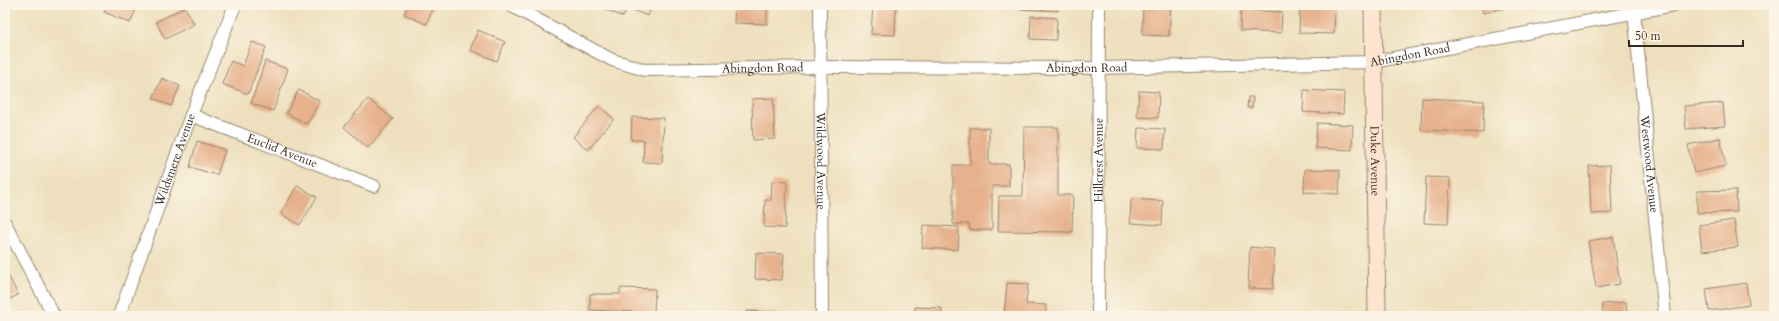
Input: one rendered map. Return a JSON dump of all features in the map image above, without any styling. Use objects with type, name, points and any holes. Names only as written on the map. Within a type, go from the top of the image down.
[{"type":"street","name":"Wildsmere Avenue","points":[[119,316],[191,115],[235,5]]},
{"type":"street","name":"Abingdon Road","points":[[510,5],[612,60],[645,70],[820,67],[1098,68],[1373,62],[1674,5]]},
{"type":"street","name":"Wildwood Avenue","points":[[820,5],[822,316]]},
{"type":"street","name":"Hillcrest Avenue","points":[[1098,5],[1098,316]]},
{"type":"street","name":"Duke Avenue","points":[[1373,5],[1377,316]]},
{"type":"street","name":"Westwood Avenue","points":[[1634,12],[1665,316]]},
{"type":"street","name":"Euclid Avenue","points":[[191,115],[374,186]]},
{"type":"street","points":[[5,223],[54,316]]},
{"type":"building","points":[[106,5],[138,5],[130,23],[104,12]]},
{"type":"building","points":[[408,5],[435,5],[426,24],[404,14]]},
{"type":"building","points":[[603,5],[653,5],[648,16],[627,8],[623,17],[602,8]]},
{"type":"building","points":[[735,5],[767,5],[767,24],[734,23]]},
{"type":"building","points":[[873,5],[896,5],[895,35],[871,34]]},
{"type":"building","points":[[1019,5],[1058,5],[1058,11],[1019,9]]},
{"type":"building","points":[[1143,5],[1171,5],[1169,36],[1142,35]]},
{"type":"building","points":[[1300,5],[1335,5],[1334,34],[1299,33]]},
{"type":"building","points":[[1481,5],[1514,5],[1514,6],[1483,13]]},
{"type":"building","points":[[185,7],[194,24],[165,39],[156,22]]},
{"type":"building","points":[[1241,10],[1282,12],[1281,33],[1240,31]]},
{"type":"building","points":[[1031,16],[1057,18],[1056,40],[1030,39]]},
{"type":"building","points":[[478,30],[505,42],[497,61],[470,50]]},
{"type":"building","points":[[252,42],[266,47],[248,94],[222,84],[231,61],[243,66]]},
{"type":"building","points":[[265,61],[288,69],[273,111],[251,103]]},
{"type":"building","points":[[162,78],[180,86],[171,106],[153,98]]},
{"type":"building","points":[[299,90],[320,101],[307,124],[286,113]]},
{"type":"building","points":[[1304,90],[1344,92],[1343,114],[1303,112]]},
{"type":"building","points":[[1139,91],[1159,92],[1158,118],[1137,117]]},
{"type":"building","points":[[1248,97],[1253,97],[1252,108],[1247,108]]},
{"type":"building","points":[[773,98],[775,139],[753,140],[752,99]]},
{"type":"building","points":[[1422,98],[1484,101],[1483,133],[1421,130]]},
{"type":"building","points":[[368,99],[393,119],[368,148],[344,127]]},
{"type":"building","points":[[1723,103],[1725,126],[1686,129],[1684,106]]},
{"type":"building","points":[[599,106],[614,119],[588,150],[573,137]]},
{"type":"building","points":[[632,117],[664,118],[662,163],[643,162],[644,140],[631,140]]},
{"type":"building","points":[[1317,123],[1353,125],[1352,150],[1315,148]]},
{"type":"building","points":[[1024,127],[1058,127],[1058,195],[1073,195],[1072,232],[998,231],[999,196],[1023,196]]},
{"type":"building","points":[[970,128],[989,128],[989,164],[1009,164],[1009,186],[992,186],[992,230],[970,230],[969,224],[953,224],[953,165],[970,165]]},
{"type":"building","points":[[1138,128],[1165,129],[1164,149],[1137,148]]},
{"type":"building","points":[[1720,138],[1726,166],[1694,173],[1688,145]]},
{"type":"building","points":[[197,141],[225,150],[217,175],[190,167]]},
{"type":"building","points":[[1610,165],[1612,213],[1591,214],[1589,166]]},
{"type":"building","points":[[1305,169],[1340,170],[1339,194],[1304,192]]},
{"type":"building","points":[[1426,177],[1450,178],[1448,224],[1424,223]]},
{"type":"building","points":[[772,181],[787,182],[785,228],[764,227],[765,200],[771,200]]},
{"type":"building","points":[[297,186],[317,197],[300,225],[281,214]]},
{"type":"building","points":[[1736,190],[1737,212],[1697,213],[1697,191]]},
{"type":"building","points":[[1131,199],[1163,201],[1162,225],[1130,223]]},
{"type":"building","points":[[1734,220],[1738,247],[1702,251],[1699,225]]},
{"type":"building","points":[[923,225],[959,227],[958,250],[922,248]]},
{"type":"building","points":[[1613,237],[1620,284],[1596,288],[1588,241]]},
{"type":"building","points":[[1250,247],[1275,249],[1273,289],[1248,288]]},
{"type":"building","points":[[756,253],[784,254],[782,280],[755,279]]},
{"type":"building","points":[[8,275],[18,295],[5,301],[5,277]]},
{"type":"building","points":[[1007,283],[1028,284],[1026,304],[1046,305],[1046,316],[1004,316]]},
{"type":"building","points":[[1746,283],[1749,305],[1709,311],[1706,289]]},
{"type":"building","points":[[620,288],[655,289],[654,313],[590,310],[590,294],[620,294]]},
{"type":"building","points":[[1626,302],[1627,316],[1603,316],[1602,304]]},
{"type":"building","points":[[915,307],[942,308],[941,316],[915,316]]},
{"type":"building","points":[[747,311],[778,313],[778,316],[747,316]]}]
